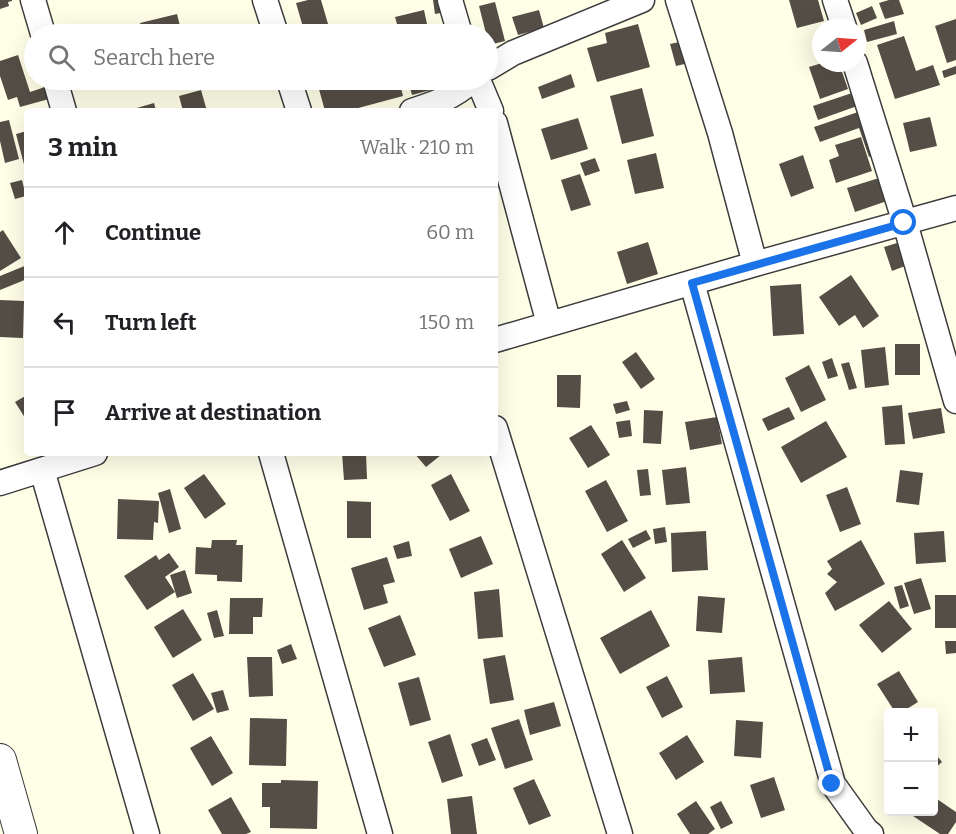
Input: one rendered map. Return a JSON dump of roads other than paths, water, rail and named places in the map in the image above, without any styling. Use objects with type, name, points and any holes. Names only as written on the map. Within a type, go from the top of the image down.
[{"type":"street","points":[[33,0],[40,24]]},
{"type":"street","points":[[265,0],[273,24]]},
{"type":"street","points":[[450,0],[457,24]]},
{"type":"street","points":[[498,62],[513,53],[642,0]]},
{"type":"street","points":[[678,0],[720,133],[755,264]]},
{"type":"street","points":[[836,0],[841,18]]},
{"type":"street","points":[[858,72],[956,401]]},
{"type":"street","points":[[58,90],[63,108]]},
{"type":"street","points":[[292,90],[298,108]]},
{"type":"street","points":[[421,108],[440,102],[461,90]]},
{"type":"street","points":[[482,90],[490,108]]},
{"type":"street","points":[[498,134],[549,324]]},
{"type":"street","points":[[498,339],[956,208]]},
{"type":"street","points":[[692,283],[832,784],[871,834]]},
{"type":"street","points":[[498,439],[620,834]]},
{"type":"street","points":[[0,483],[86,456]]},
{"type":"street","points":[[272,456],[380,834]]},
{"type":"street","points":[[42,470],[147,834]]},
{"type":"street","points":[[0,760],[21,834]]}]
